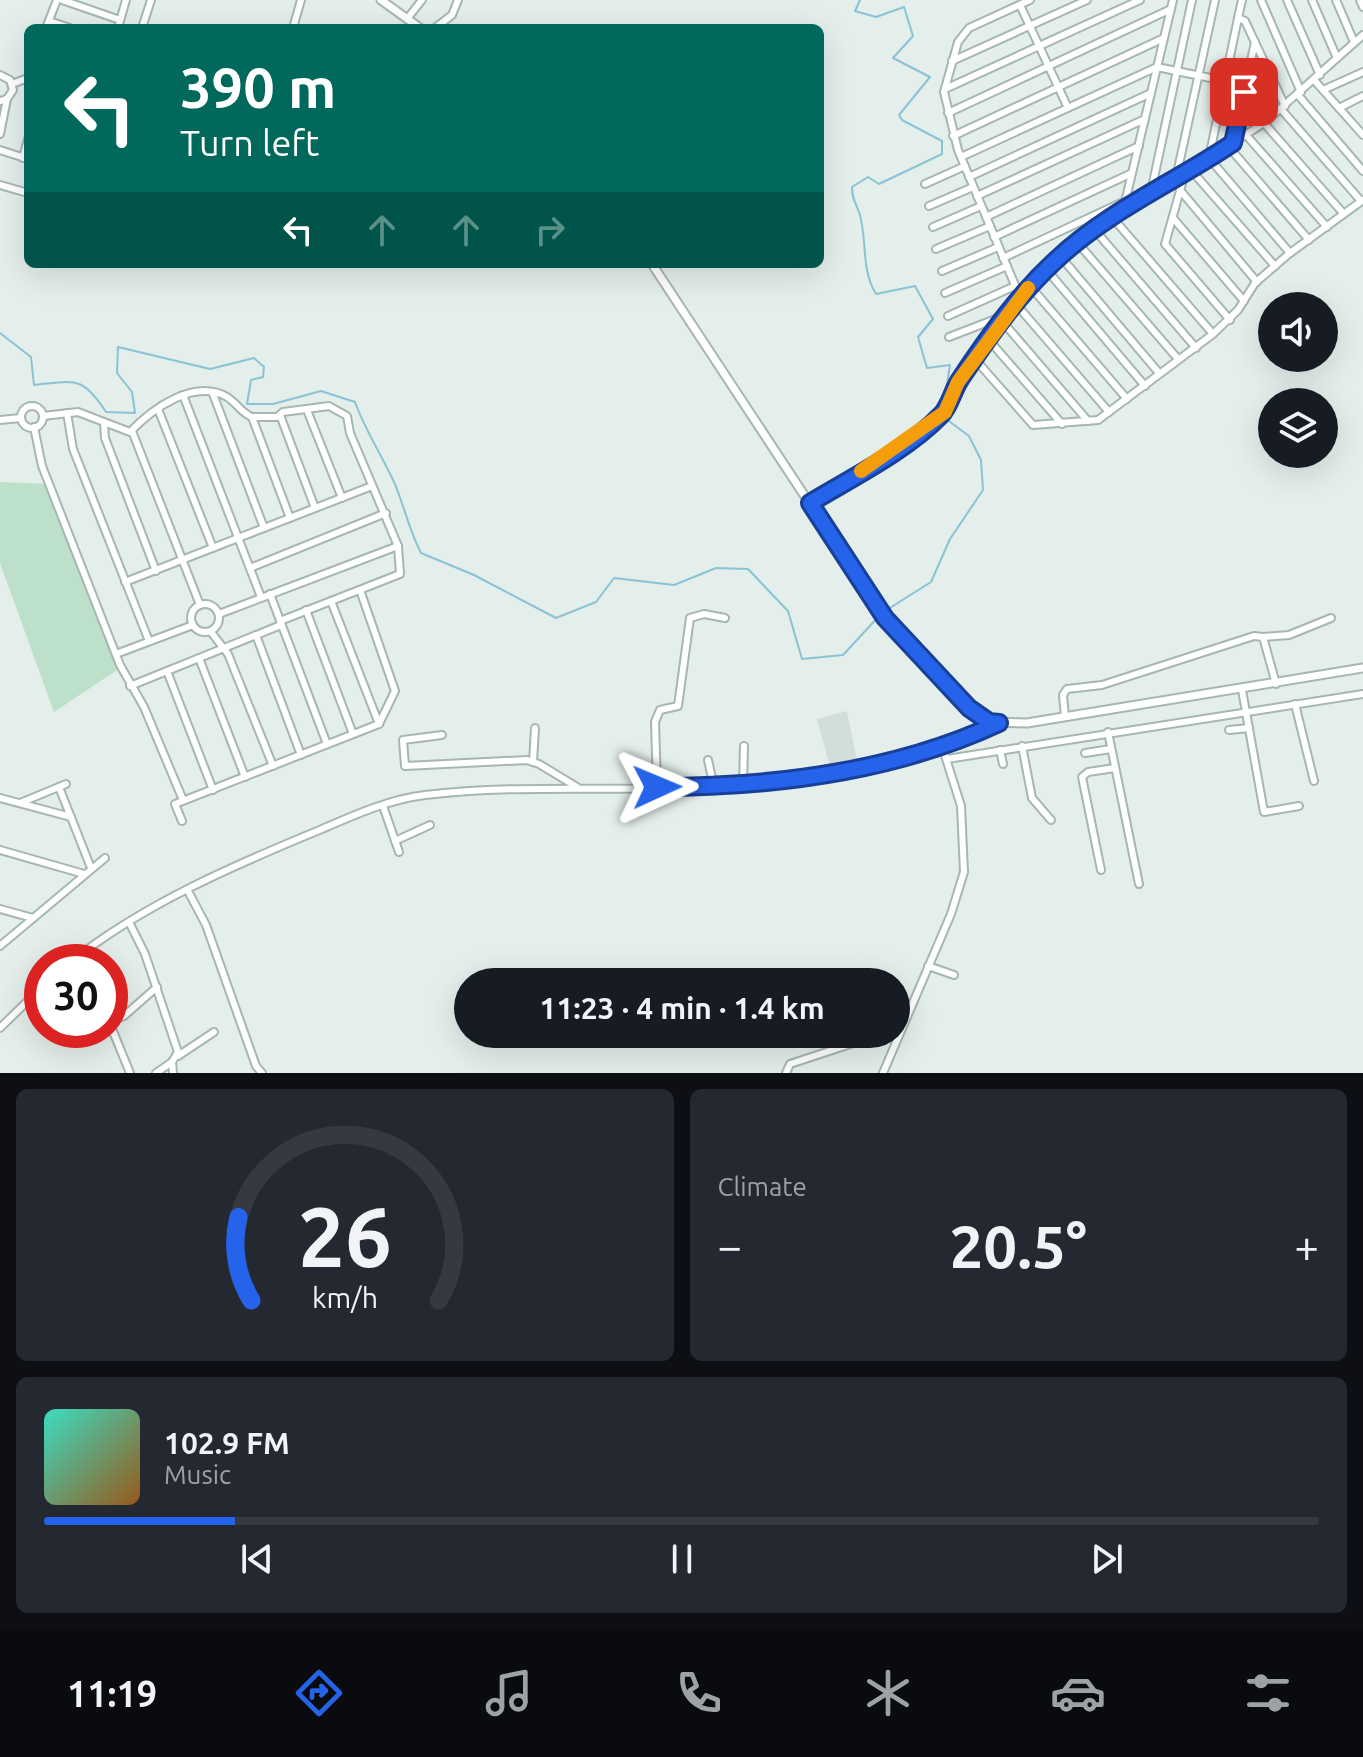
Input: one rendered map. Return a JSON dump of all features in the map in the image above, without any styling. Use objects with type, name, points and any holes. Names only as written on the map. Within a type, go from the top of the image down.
[{"type":"street","points":[[48,24],[60,0],[119,24],[126,0]]},
{"type":"street","points":[[143,24],[151,0]]},
{"type":"street","points":[[294,24],[301,0]]},
{"type":"street","points":[[381,0],[414,24]]},
{"type":"street","points":[[407,19],[422,0]]},
{"type":"street","points":[[440,24],[452,15],[458,0]]},
{"type":"street","points":[[1030,0],[969,28],[958,42],[945,89],[948,113],[953,136],[1018,300],[1109,412]]},
{"type":"street","points":[[952,61],[1087,0]]},
{"type":"street","points":[[945,89],[1140,0]]},
{"type":"street","points":[[1123,211],[1173,0]]},
{"type":"street","points":[[1151,192],[1192,0]]},
{"type":"street","points":[[1215,0],[1178,177],[1180,190],[1165,244],[1230,320]]},
{"type":"street","points":[[1209,158],[1242,0]]},
{"type":"street","points":[[1261,0],[1300,93],[1363,171]]},
{"type":"street","points":[[1287,0],[1323,90],[1363,135]]},
{"type":"street","points":[[1312,0],[1337,58]]},
{"type":"street","points":[[1336,0],[1354,42]]},
{"type":"street","points":[[1360,0],[1363,7]]},
{"type":"street","points":[[1020,5],[1068,108]]},
{"type":"street","points":[[948,113],[1171,9]]},
{"type":"street","points":[[974,358],[1029,422],[1039,427],[1098,420],[1230,320],[1257,282],[1290,253],[1362,200],[1283,107],[1245,21],[1238,18]]},
{"type":"street","points":[[810,503],[928,427],[945,412],[958,382],[988,339],[1030,286],[1060,256],[1112,217],[1247,136],[1363,35]]},
{"type":"street","points":[[953,136],[1164,38]]},
{"type":"street","points":[[1230,144],[1255,42]]},
{"type":"street","points":[[961,157],[1157,67],[1225,81]]},
{"type":"street","points":[[1323,90],[1363,72]]},
{"type":"street","points":[[0,75],[12,84]]},
{"type":"street","points":[[0,134],[4,100],[12,84],[24,80]]},
{"type":"street","points":[[969,177],[1151,93]]},
{"type":"street","points":[[1339,108],[1363,96]]},
{"type":"street","points":[[977,196],[1145,119]]},
{"type":"street","points":[[1353,124],[1363,120]]},
{"type":"street","points":[[1264,123],[1343,213]]},
{"type":"street","points":[[1247,136],[1327,227]]},
{"type":"street","points":[[1230,144],[1309,240]]},
{"type":"street","points":[[986,217],[1139,146]]},
{"type":"street","points":[[0,150],[24,158]]},
{"type":"street","points":[[1209,158],[1290,253]]},
{"type":"street","points":[[925,184],[965,166]]},
{"type":"street","points":[[1191,170],[1275,266]]},
{"type":"street","points":[[994,237],[1132,173]]},
{"type":"street","points":[[0,185],[24,192]]},
{"type":"street","points":[[929,206],[973,187]]},
{"type":"street","points":[[1180,190],[1257,282]]},
{"type":"street","points":[[1003,258],[1125,201]]},
{"type":"street","points":[[933,227],[981,206]]},
{"type":"street","points":[[1112,217],[1213,334]]},
{"type":"street","points":[[1173,218],[1244,301]]},
{"type":"street","points":[[936,249],[990,226]]},
{"type":"street","points":[[1094,229],[1196,348]]},
{"type":"street","points":[[1077,242],[1178,359]]},
{"type":"street","points":[[942,271],[998,247]]},
{"type":"street","points":[[1060,256],[1159,373]]},
{"type":"street","points":[[945,293],[1007,266]]},
{"type":"street","points":[[655,268],[885,618],[969,708],[989,722],[1065,717],[1363,668]]},
{"type":"street","points":[[1046,269],[1145,386]]},
{"type":"street","points":[[948,316],[1015,286]]},
{"type":"street","points":[[1030,286],[1127,399]]},
{"type":"street","points":[[949,337],[1004,318]]},
{"type":"street","points":[[1004,318],[1088,421]]},
{"type":"street","points":[[988,339],[1062,424]]},
{"type":"street","points":[[34,427],[43,416],[82,413],[119,430],[132,431],[158,409],[183,395],[194,391],[225,396],[252,417],[290,518]]},
{"type":"street","points":[[213,394],[264,528]]},
{"type":"street","points":[[183,395],[261,597]]},
{"type":"street","points":[[34,427],[27,427],[21,418],[22,411],[31,406],[38,407],[43,416]]},
{"type":"street","points":[[130,686],[256,635],[306,610],[400,574],[398,546],[350,433],[347,416],[329,406],[252,417]]},
{"type":"street","points":[[158,409],[213,548]]},
{"type":"street","points":[[307,410],[342,498]]},
{"type":"street","points":[[67,413],[73,449],[149,641]]},
{"type":"street","points":[[280,415],[315,508]]},
{"type":"street","points":[[0,420],[21,418]]},
{"type":"street","points":[[104,423],[105,438],[156,571]]},
{"type":"street","points":[[34,427],[42,466],[116,654],[130,686],[144,707],[183,800]]},
{"type":"street","points":[[132,431],[200,605]]},
{"type":"street","points":[[125,582],[372,486]]},
{"type":"street","points":[[250,568],[386,513]]},
{"type":"street","points":[[219,614],[398,546]]},
{"type":"street","points":[[182,821],[175,804],[183,800],[379,724],[395,691],[360,590]]},
{"type":"street","points":[[270,594],[327,744]]},
{"type":"street","points":[[331,601],[379,724]]},
{"type":"street","points":[[200,605],[211,606],[219,614]]},
{"type":"street","points":[[200,605],[192,614],[193,625],[202,632],[211,632],[218,625],[219,614]]},
{"type":"street","points":[[306,610],[353,734]]},
{"type":"street","points":[[657,787],[655,722],[660,710],[678,706],[686,631],[694,616],[725,618]]},
{"type":"street","points":[[1065,717],[1063,695],[1067,689],[1102,685],[1254,636],[1289,635],[1331,618]]},
{"type":"street","points":[[116,654],[193,625]]},
{"type":"street","points":[[686,631],[697,631]]},
{"type":"street","points":[[211,632],[223,647],[273,766]]},
{"type":"street","points":[[256,635],[301,755]]},
{"type":"street","points":[[1263,637],[1276,684]]},
{"type":"street","points":[[199,658],[245,777]]},
{"type":"street","points":[[167,671],[213,790]]},
{"type":"street","points":[[1242,690],[1264,812],[1299,806]]},
{"type":"street","points":[[947,759],[1363,694]]},
{"type":"street","points":[[1295,704],[1314,781]]},
{"type":"street","points":[[99,944],[188,891],[284,844],[383,806],[427,795],[577,787],[743,785],[887,761],[942,746],[999,723]]},
{"type":"street","points":[[533,762],[535,728]]},
{"type":"street","points":[[1229,730],[1249,728]]},
{"type":"street","points":[[1108,732],[1139,884]]},
{"type":"street","points":[[442,735],[403,740],[405,766],[533,762],[577,787]]},
{"type":"street","points":[[743,785],[744,746]]},
{"type":"street","points":[[910,1004],[964,872],[961,806],[942,746]]},
{"type":"street","points":[[1022,746],[1032,798],[1051,820]]},
{"type":"street","points":[[1085,753],[1111,749]]},
{"type":"street","points":[[1000,750],[1003,764]]},
{"type":"street","points":[[708,760],[714,787]]},
{"type":"street","points":[[1101,870],[1082,777],[1088,772],[1115,768]]},
{"type":"street","points":[[20,803],[62,786],[91,868]]},
{"type":"street","points":[[0,798],[71,817]]},
{"type":"street","points":[[383,806],[399,852]]},
{"type":"street","points":[[395,841],[430,825]]},
{"type":"street","points":[[0,850],[84,874]]},
{"type":"street","points":[[0,946],[105,858]]},
{"type":"street","points":[[188,891],[206,925],[256,1066],[262,1073]]},
{"type":"street","points":[[0,909],[33,918]]},
{"type":"street","points":[[130,924],[157,987],[178,1056]]},
{"type":"street","points":[[928,966],[954,975]]},
{"type":"street","points":[[128,1012],[157,987]]},
{"type":"street","points":[[0,1028],[24,1005]]},
{"type":"street","points":[[156,1073],[214,1032]]},
{"type":"street","points":[[120,1048],[130,1073]]},
{"type":"street","points":[[786,1073],[790,1064],[839,1048]]},
{"type":"street","points":[[883,1073],[891,1048]]},
{"type":"street","points":[[172,1062],[173,1073]]},
{"type":"shaded area","points":[[847,711],[857,761],[831,770],[817,719]]},
{"type":"green space","points":[[0,482],[51,484],[120,668],[54,712],[0,563]]},
{"type":"waterway","points":[[860,0],[855,11],[876,17],[904,7],[913,36],[893,58],[930,77],[899,115],[902,120],[942,141],[942,154],[879,184],[868,177],[852,187],[852,191],[862,222],[868,274],[876,294],[915,286],[933,319],[918,337],[927,368],[950,365],[943,410]]},
{"type":"waterway","points":[[0,333],[31,357],[34,385],[76,383],[90,392],[106,412],[135,413],[132,392],[117,373],[118,347],[210,369],[254,358],[264,367],[263,377],[251,380],[247,404],[273,404],[321,391],[355,402],[394,482],[421,553],[474,575],[556,618],[596,602],[614,578],[674,585],[716,568],[748,569],[788,611],[802,659],[843,655],[880,615]]},
{"type":"waterway","points":[[885,611],[931,582],[950,539],[983,490],[981,460],[969,436],[942,416]]},
{"type":"slow traffic","points":[[861,471],[928,427],[945,412],[958,382],[978,352],[1028,288]]},
{"type":"route","points":[[657,787],[772,782],[887,761],[942,746],[999,723],[989,722],[969,708],[885,618],[810,503],[928,427],[945,412],[958,382],[978,352],[1020,297],[1060,256],[1112,217],[1233,143],[1244,92]]}]
